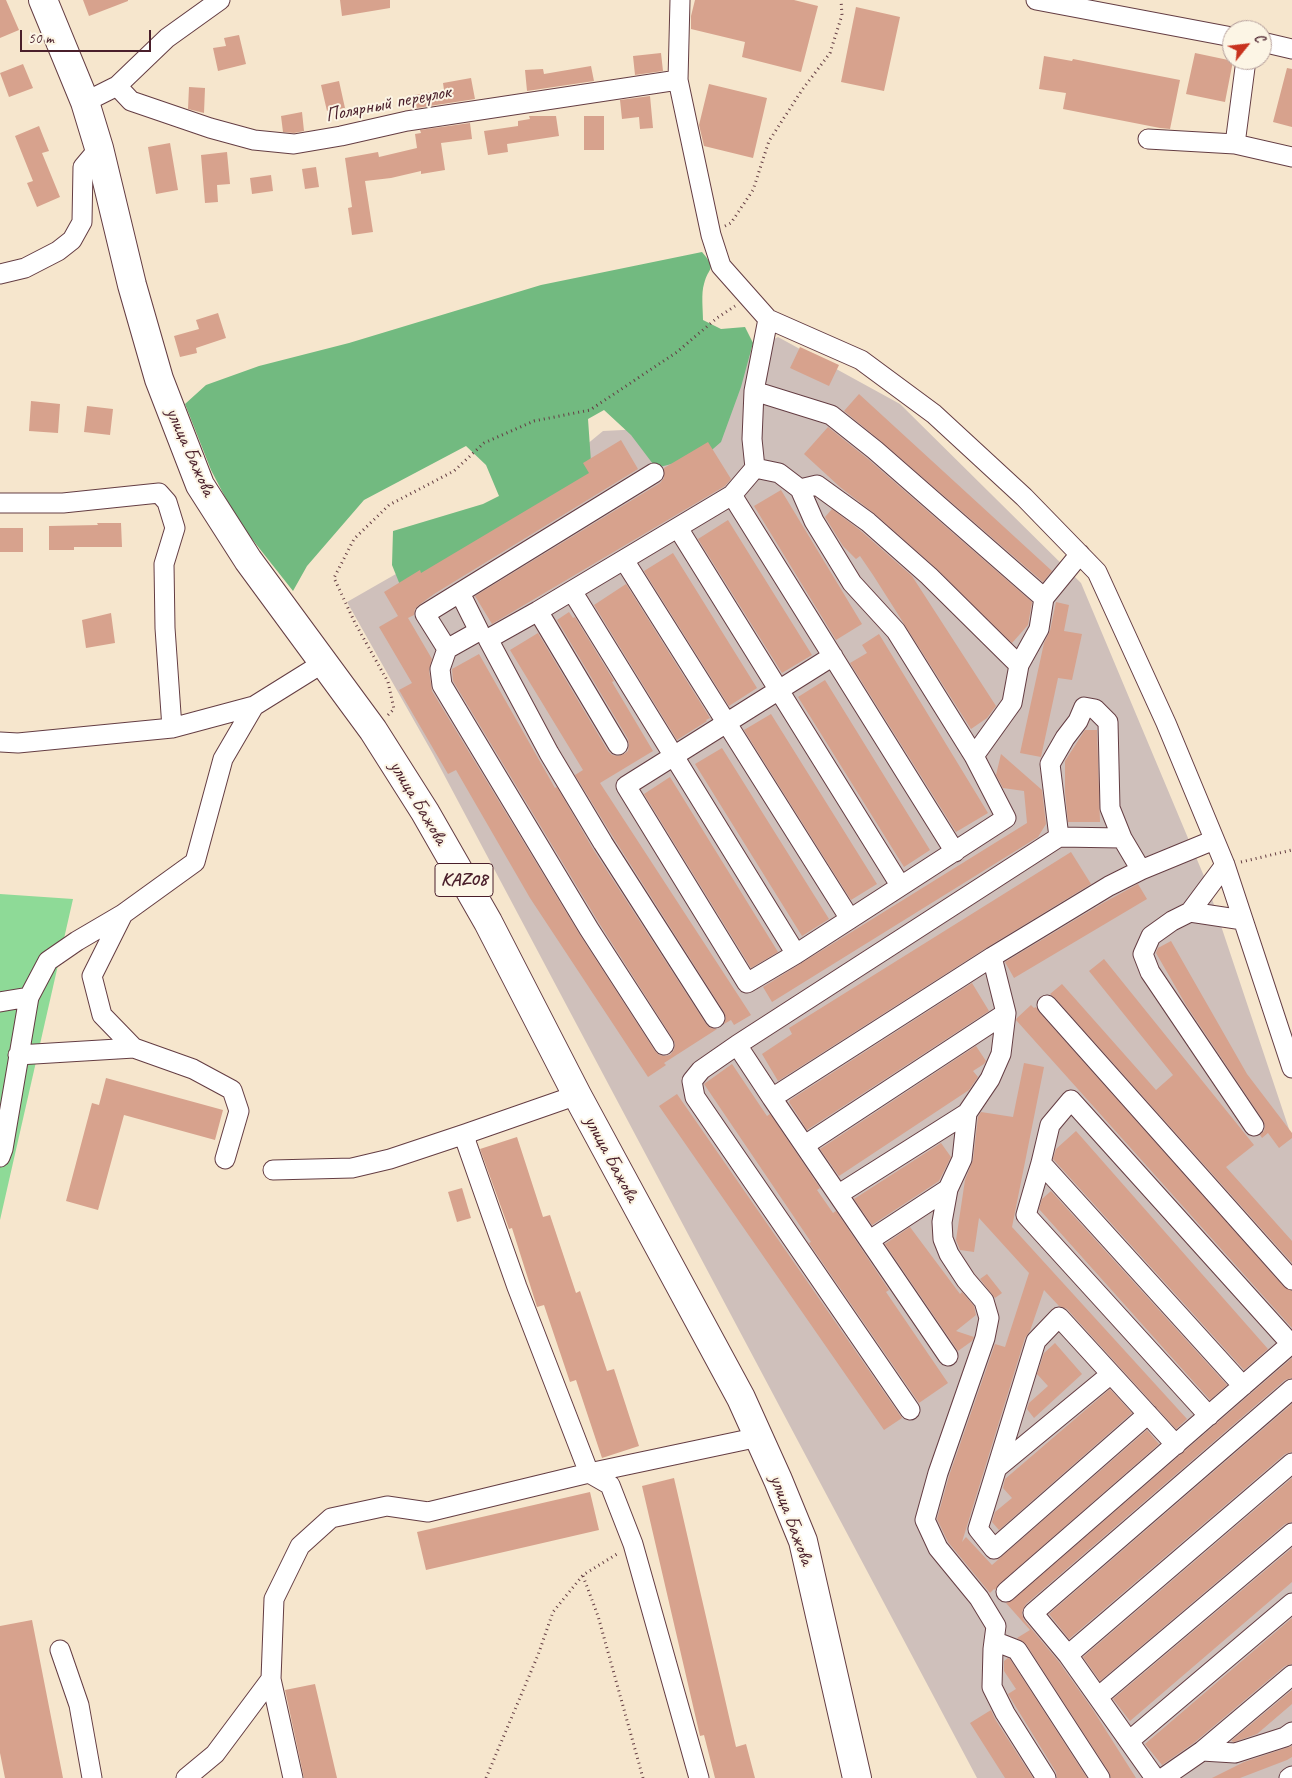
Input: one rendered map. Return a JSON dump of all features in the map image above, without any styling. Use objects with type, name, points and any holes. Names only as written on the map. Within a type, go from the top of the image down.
[{"type":"highway","name":"улица Бажова","points":[[42,0],[85,102],[99,148],[132,285],[159,379],[200,485],[248,560],[374,730],[425,812],[488,922],[577,1096],[741,1398],[803,1541],[857,1778]]},
{"type":"street","points":[[85,102],[117,86],[167,38],[220,0]]},
{"type":"street","points":[[680,0],[678,80],[711,235],[721,266],[768,319],[861,360],[926,409],[1024,497],[1097,572],[1166,723],[1224,865],[1292,1068]]},
{"type":"street","points":[[1036,0],[1222,34]]},
{"type":"street","points":[[1272,44],[1292,49]]},
{"type":"street","points":[[1235,144],[1245,70]]},
{"type":"street","name":"Полярный переулок","points":[[117,86],[130,101],[210,128],[254,140],[294,144],[342,136],[407,121],[678,80]]},
{"type":"street","points":[[1148,138],[1235,144],[1292,157]]},
{"type":"street","points":[[0,274],[25,268],[58,251],[72,240],[82,222],[83,167],[99,148]]},
{"type":"street","points":[[664,1045],[589,929],[442,685],[440,669],[447,649],[538,611],[732,495],[755,468],[752,440],[754,391],[768,319]]},
{"type":"street","points":[[754,391],[831,416],[875,450],[1044,598]]},
{"type":"street","points":[[755,468],[778,473],[800,488],[814,521],[852,583],[896,631],[974,756],[1006,818],[796,954],[747,983],[626,786],[833,656]]},
{"type":"street","points":[[447,649],[425,614],[654,473]]},
{"type":"street","points":[[800,488],[818,485],[868,522],[929,576],[1019,665]]},
{"type":"street","points":[[0,503],[63,504],[159,493],[167,502],[175,528],[164,564],[165,628],[172,728]]},
{"type":"street","points":[[732,495],[955,852]]},
{"type":"street","points":[[678,528],[900,886]]},
{"type":"street","points":[[974,756],[1012,703],[1019,665],[1038,629],[1044,598],[1080,554]]},
{"type":"street","points":[[624,560],[850,919]]},
{"type":"street","points":[[572,591],[796,954]]},
{"type":"street","points":[[460,594],[549,753],[603,843],[715,1018]]},
{"type":"street","points":[[538,611],[618,745]]},
{"type":"street","points":[[0,742],[18,743],[172,728],[254,706],[323,663]]},
{"type":"street","points":[[0,1157],[3,1149],[29,997],[48,961],[122,914],[195,862],[222,759],[254,706]]},
{"type":"street","points":[[1059,837],[1050,764],[1065,738],[1078,721],[1084,707],[1095,709],[1108,722],[1110,808],[1122,838],[1141,870]]},
{"type":"street","points":[[910,1410],[696,1098],[692,1081],[701,1070],[737,1046],[1059,837],[1122,838]]},
{"type":"street","points":[[772,1098],[992,957],[1109,886],[1141,870],[1214,840]]},
{"type":"street","points":[[1224,865],[1190,912],[1172,921],[1151,936],[1143,954],[1150,972],[1254,1126]]},
{"type":"street","points":[[1190,912],[1243,920]]},
{"type":"street","points":[[122,914],[92,976],[102,1015],[134,1048]]},
{"type":"street","points":[[838,1194],[967,1113],[990,1079],[1001,1054],[1006,1012],[992,957]]},
{"type":"street","points":[[0,1002],[29,997]]},
{"type":"street","points":[[1047,1005],[1292,1280]]},
{"type":"street","points":[[805,1145],[1006,1012]]},
{"type":"street","points":[[737,1046],[948,1356]]},
{"type":"street","points":[[18,1055],[134,1048],[193,1069],[232,1090],[239,1111],[225,1159]]},
{"type":"street","points":[[273,1170],[352,1168],[390,1160],[577,1096]]},
{"type":"street","points":[[1006,1592],[1176,1445],[1209,1416],[1243,1386],[1292,1343],[1071,1100],[1050,1125],[1026,1214],[1209,1416]]},
{"type":"street","points":[[967,1113],[962,1159],[948,1189],[942,1222],[942,1239],[953,1261],[984,1301],[989,1318],[984,1338],[938,1473],[925,1520],[938,1548],[979,1598],[996,1626],[992,1687],[1046,1778]]},
{"type":"street","points":[[468,1133],[466,1142],[514,1278],[589,1473],[610,1485],[633,1544],[699,1778]]},
{"type":"street","points":[[1041,1163],[1243,1386]]},
{"type":"street","points":[[870,1240],[948,1189]]},
{"type":"street","points":[[1148,1414],[994,1549],[978,1529],[1036,1341],[1059,1317],[1148,1414],[1176,1445]]},
{"type":"street","points":[[997,1468],[1111,1374]]},
{"type":"street","points":[[1155,1778],[1068,1655],[1033,1613],[1292,1389]]},
{"type":"street","points":[[293,1778],[271,1679],[274,1599],[300,1546],[331,1518],[387,1506],[428,1512],[589,1473],[759,1437]]},
{"type":"street","points":[[1068,1655],[1292,1463]]},
{"type":"street","points":[[1098,1697],[1292,1533]]},
{"type":"street","points":[[1129,1741],[1292,1603]]},
{"type":"street","points":[[994,1641],[1017,1650],[1100,1778]]},
{"type":"street","points":[[60,1650],[79,1705],[92,1778]]},
{"type":"street","points":[[1163,1778],[1202,1751],[1292,1675]]},
{"type":"street","points":[[186,1778],[215,1754],[271,1679]]},
{"type":"street","points":[[1202,1751],[1235,1753],[1285,1737],[1292,1732]]},
{"type":"path","points":[[711,235],[730,223],[752,190],[769,141],[802,90],[830,53],[842,15],[841,0]]},
{"type":"path","points":[[374,730],[394,709],[388,682],[355,623],[334,578],[354,539],[389,505],[454,471],[484,443],[534,421],[590,410],[676,352],[717,318],[748,298]]},
{"type":"path","points":[[1224,865],[1292,850]]},
{"type":"path","points":[[486,1778],[538,1654],[552,1612],[583,1575],[633,1544]]},
{"type":"path","points":[[583,1575],[598,1616],[643,1778]]},
{"type":"shaded area","points":[[778,337],[900,404],[1081,583],[1206,881],[1292,1138],[1292,1778],[977,1778],[433,754],[347,602],[506,511],[603,431],[683,427],[750,351]]},
{"type":"green space","points":[[702,252],[711,266],[703,288],[703,320],[721,329],[745,327],[753,343],[741,387],[721,442],[706,455],[656,468],[631,435],[604,410],[588,419],[592,476],[441,564],[400,585],[392,565],[393,531],[483,504],[499,496],[486,465],[466,446],[364,500],[307,566],[293,591],[237,520],[211,470],[185,404],[206,385],[259,366],[349,343],[541,285]]},
{"type":"green space","points":[[0,894],[73,899],[0,1220]]},
{"type":"building","points":[[0,0],[6,0],[19,30],[0,38]]},
{"type":"building","points":[[83,0],[128,0],[128,1],[89,16]]},
{"type":"building","points":[[340,0],[390,0],[390,8],[342,16]]},
{"type":"building","points":[[695,0],[794,0],[818,6],[801,72],[742,57],[745,42],[691,29],[691,16]]},
{"type":"building","points":[[856,7],[900,17],[884,91],[841,82]]},
{"type":"building","points":[[239,35],[246,64],[218,71],[213,48],[226,46],[224,38]]},
{"type":"building","points":[[661,53],[663,71],[635,75],[633,56]]},
{"type":"building","points":[[1195,53],[1222,59],[1222,70],[1231,70],[1225,102],[1186,94]]},
{"type":"building","points":[[1044,56],[1072,61],[1073,59],[1180,80],[1170,129],[1063,109],[1066,93],[1039,89]]},
{"type":"building","points":[[23,64],[33,88],[9,97],[0,73]]},
{"type":"building","points":[[591,66],[594,81],[527,91],[525,70],[543,69],[544,74]]},
{"type":"building","points":[[1287,68],[1292,69],[1292,127],[1273,122]]},
{"type":"building","points":[[471,78],[475,99],[417,108],[414,95],[444,90],[443,83]]},
{"type":"building","points":[[339,81],[345,108],[327,111],[321,85]]},
{"type":"building","points":[[709,84],[767,98],[753,158],[704,146],[699,125]]},
{"type":"building","points":[[189,87],[205,88],[204,113],[188,109]]},
{"type":"building","points":[[650,96],[653,128],[640,129],[639,117],[622,119],[620,100]]},
{"type":"building","points":[[302,112],[304,131],[294,133],[283,132],[281,116]]},
{"type":"building","points":[[529,116],[556,116],[559,136],[507,144],[508,152],[488,155],[484,131],[518,126],[518,121],[530,119]]},
{"type":"building","points":[[584,116],[604,116],[604,150],[584,150]]},
{"type":"building","points":[[470,123],[472,139],[441,143],[445,170],[421,174],[421,171],[391,178],[365,181],[373,232],[352,235],[348,208],[352,207],[345,158],[378,152],[379,157],[417,148],[415,134],[421,133],[420,130]]},
{"type":"building","points":[[39,126],[49,151],[42,153],[60,197],[37,207],[27,183],[33,181],[15,136]]},
{"type":"building","points":[[170,143],[178,190],[156,194],[148,147]]},
{"type":"building","points":[[227,152],[230,184],[217,185],[218,202],[205,203],[201,155]]},
{"type":"building","points":[[316,167],[319,187],[305,189],[302,169]]},
{"type":"building","points":[[271,175],[273,191],[252,194],[250,178]]},
{"type":"building","points":[[218,313],[226,338],[196,348],[197,353],[180,357],[174,336],[199,329],[196,320]]},
{"type":"building","points":[[800,347],[839,365],[829,386],[790,368]]},
{"type":"building","points":[[859,394],[1052,571],[1043,582],[844,411]]},
{"type":"building","points":[[31,401],[60,404],[58,433],[29,431]]},
{"type":"building","points":[[87,406],[113,409],[110,435],[84,432]]},
{"type":"building","points":[[828,427],[868,459],[1032,602],[1028,625],[1012,643],[936,568],[804,454]]},
{"type":"building","points":[[621,440],[638,469],[434,594],[419,605],[415,609],[414,615],[408,618],[432,659],[429,670],[432,691],[580,935],[655,1051],[659,1055],[670,1055],[674,1050],[675,1044],[673,1039],[599,923],[453,681],[452,669],[479,654],[555,788],[557,787],[593,849],[706,1024],[710,1028],[717,1029],[664,1063],[666,1065],[648,1077],[530,898],[456,770],[448,774],[399,690],[412,683],[379,627],[398,616],[384,592],[420,570],[421,573],[589,473],[583,463]]},
{"type":"building","points":[[708,442],[731,479],[725,486],[492,624],[475,596],[660,483],[664,478],[664,468]]},
{"type":"building","points":[[781,490],[862,624],[836,640],[754,506]]},
{"type":"building","points":[[832,509],[861,531],[912,576],[996,706],[987,718],[971,729],[860,556],[856,559],[843,546],[825,517]]},
{"type":"building","points":[[728,520],[812,655],[782,673],[698,539]]},
{"type":"building","points":[[97,523],[121,523],[122,547],[74,547],[74,550],[49,550],[49,526],[98,525]]},
{"type":"building","points":[[0,528],[23,528],[23,552],[0,552]]},
{"type":"building","points":[[673,553],[757,688],[729,706],[644,571]]},
{"type":"building","points":[[626,584],[710,718],[677,740],[594,605]]},
{"type":"building","points":[[1056,602],[1069,605],[1064,631],[1082,634],[1072,680],[1058,678],[1041,757],[1020,753],[1044,643],[1050,631]]},
{"type":"building","points":[[569,612],[573,618],[575,617],[614,681],[612,682],[653,751],[600,783],[751,1015],[734,1025],[731,1020],[724,1024],[726,1018],[724,1012],[575,775],[583,770],[510,650],[538,633],[608,751],[612,755],[624,754],[628,751],[628,739],[557,620]]},
{"type":"building","points":[[111,613],[115,643],[86,648],[82,620]]},
{"type":"building","points":[[879,634],[988,813],[956,832],[850,663],[867,653],[862,645]]},
{"type":"building","points":[[825,680],[930,850],[904,867],[798,697]]},
{"type":"building","points":[[771,714],[877,884],[851,900],[744,730]]},
{"type":"building","points":[[1085,730],[1097,730],[1100,822],[1068,822],[1065,792],[1065,761]]},
{"type":"building","points":[[722,748],[829,919],[802,936],[695,764]]},
{"type":"building","points":[[1001,754],[1042,790],[1046,824],[1038,837],[772,1002],[763,987],[1027,823],[1024,791],[1003,788],[996,775]]},
{"type":"building","points":[[670,777],[778,952],[751,968],[644,794]]},
{"type":"building","points":[[1071,852],[1091,884],[986,948],[778,1081],[762,1054],[792,1034],[789,1028]]},
{"type":"building","points":[[1138,884],[1147,899],[1014,978],[1005,962]]},
{"type":"building","points":[[1171,941],[1247,1074],[1292,1133],[1292,1138],[1279,1148],[1268,1133],[1262,1138],[1260,1135],[1264,1131],[1265,1126],[1263,1120],[1186,1005],[1156,953],[1158,948]]},
{"type":"building","points":[[1104,959],[1254,1145],[1226,1167],[1292,1241],[1292,1263],[1050,994],[1062,984],[1156,1090],[1173,1075],[1089,971]]},
{"type":"building","points":[[972,983],[989,1011],[807,1130],[789,1102],[790,1100]]},
{"type":"building","points":[[1031,1005],[1034,1008],[1036,1007],[1284,1287],[1292,1291],[1292,1328],[1016,1020]]},
{"type":"building","points":[[976,1046],[986,1061],[973,1071],[978,1077],[969,1090],[839,1176],[820,1149]]},
{"type":"building","points":[[1024,1063],[1044,1067],[1012,1227],[1187,1419],[1176,1429],[1067,1309],[1059,1306],[1044,1290],[1030,1331],[1025,1338],[962,1542],[966,1537],[992,1565],[1147,1430],[1159,1444],[990,1593],[948,1542],[937,1519],[949,1476],[995,1344],[1005,1347],[1029,1273],[979,1218],[974,1252],[960,1250],[956,1240],[965,1180],[973,1160],[978,1117],[981,1112],[1013,1117]]},
{"type":"building","points":[[732,1064],[767,1116],[770,1114],[820,1188],[817,1190],[833,1213],[836,1211],[889,1290],[886,1292],[948,1383],[919,1403],[809,1243],[811,1242],[704,1084]]},
{"type":"building","points":[[106,1078],[223,1110],[215,1140],[124,1115],[98,1210],[66,1201],[92,1103],[99,1105]]},
{"type":"building","points":[[677,1094],[902,1418],[884,1430],[659,1106]]},
{"type":"building","points":[[1076,1131],[1268,1349],[1244,1370],[1053,1159],[1056,1149]]},
{"type":"building","points":[[517,1137],[543,1217],[550,1215],[576,1293],[580,1291],[607,1371],[614,1369],[639,1446],[602,1458],[576,1380],[570,1382],[544,1305],[537,1307],[512,1228],[509,1229],[480,1149]]},
{"type":"building","points":[[941,1143],[951,1157],[939,1181],[872,1225],[854,1199]]},
{"type":"building","points":[[462,1188],[471,1218],[457,1222],[448,1192]]},
{"type":"building","points":[[1051,1191],[1227,1385],[1210,1400],[1039,1209],[1042,1199]]},
{"type":"building","points":[[910,1227],[960,1294],[962,1292],[974,1306],[976,1315],[956,1331],[974,1337],[972,1341],[958,1351],[885,1244]]},
{"type":"building","points":[[987,1274],[1002,1293],[995,1298],[980,1279]]},
{"type":"building","points":[[1055,1343],[1082,1374],[1034,1418],[1027,1409],[1029,1403],[1048,1386],[1037,1374],[1044,1353]]},
{"type":"building","points":[[1292,1358],[1292,1378],[1285,1380],[1026,1604],[1023,1609],[1024,1620],[1059,1662],[1093,1710],[1136,1778],[1111,1778],[1109,1772],[1026,1644],[1017,1638],[1030,1630],[1006,1603],[1013,1600]]},
{"type":"building","points":[[1110,1389],[1132,1413],[999,1530],[992,1522],[995,1512],[1012,1498],[1003,1488],[1005,1479]]},
{"type":"building","points":[[1292,1404],[1292,1452],[1285,1454],[1069,1639],[1049,1614]]},
{"type":"building","points":[[674,1478],[736,1747],[746,1744],[755,1778],[715,1778],[704,1735],[700,1736],[642,1486]]},
{"type":"building","points":[[1292,1478],[1292,1522],[1285,1524],[1100,1681],[1083,1657]]},
{"type":"building","points":[[590,1492],[599,1530],[426,1570],[417,1532]]},
{"type":"building","points":[[1292,1548],[1292,1582],[1130,1721],[1113,1699]]},
{"type":"building","points":[[1292,1618],[1292,1664],[1285,1666],[1195,1742],[1162,1765],[1145,1744]]},
{"type":"building","points":[[32,1620],[63,1778],[5,1778],[0,1753],[0,1626]]},
{"type":"building","points":[[1008,1658],[1087,1778],[1057,1778],[1056,1772],[1008,1694],[1016,1689],[1004,1671],[1004,1661]]},
{"type":"building","points":[[315,1684],[337,1778],[304,1778],[285,1690]]},
{"type":"building","points":[[1292,1690],[1292,1704],[1257,1734],[1234,1742],[1231,1741]]},
{"type":"building","points":[[991,1710],[1033,1778],[1005,1778],[970,1723]]},
{"type":"building","points":[[1292,1746],[1292,1757],[1287,1760],[1240,1778],[1212,1778],[1244,1762]]}]
